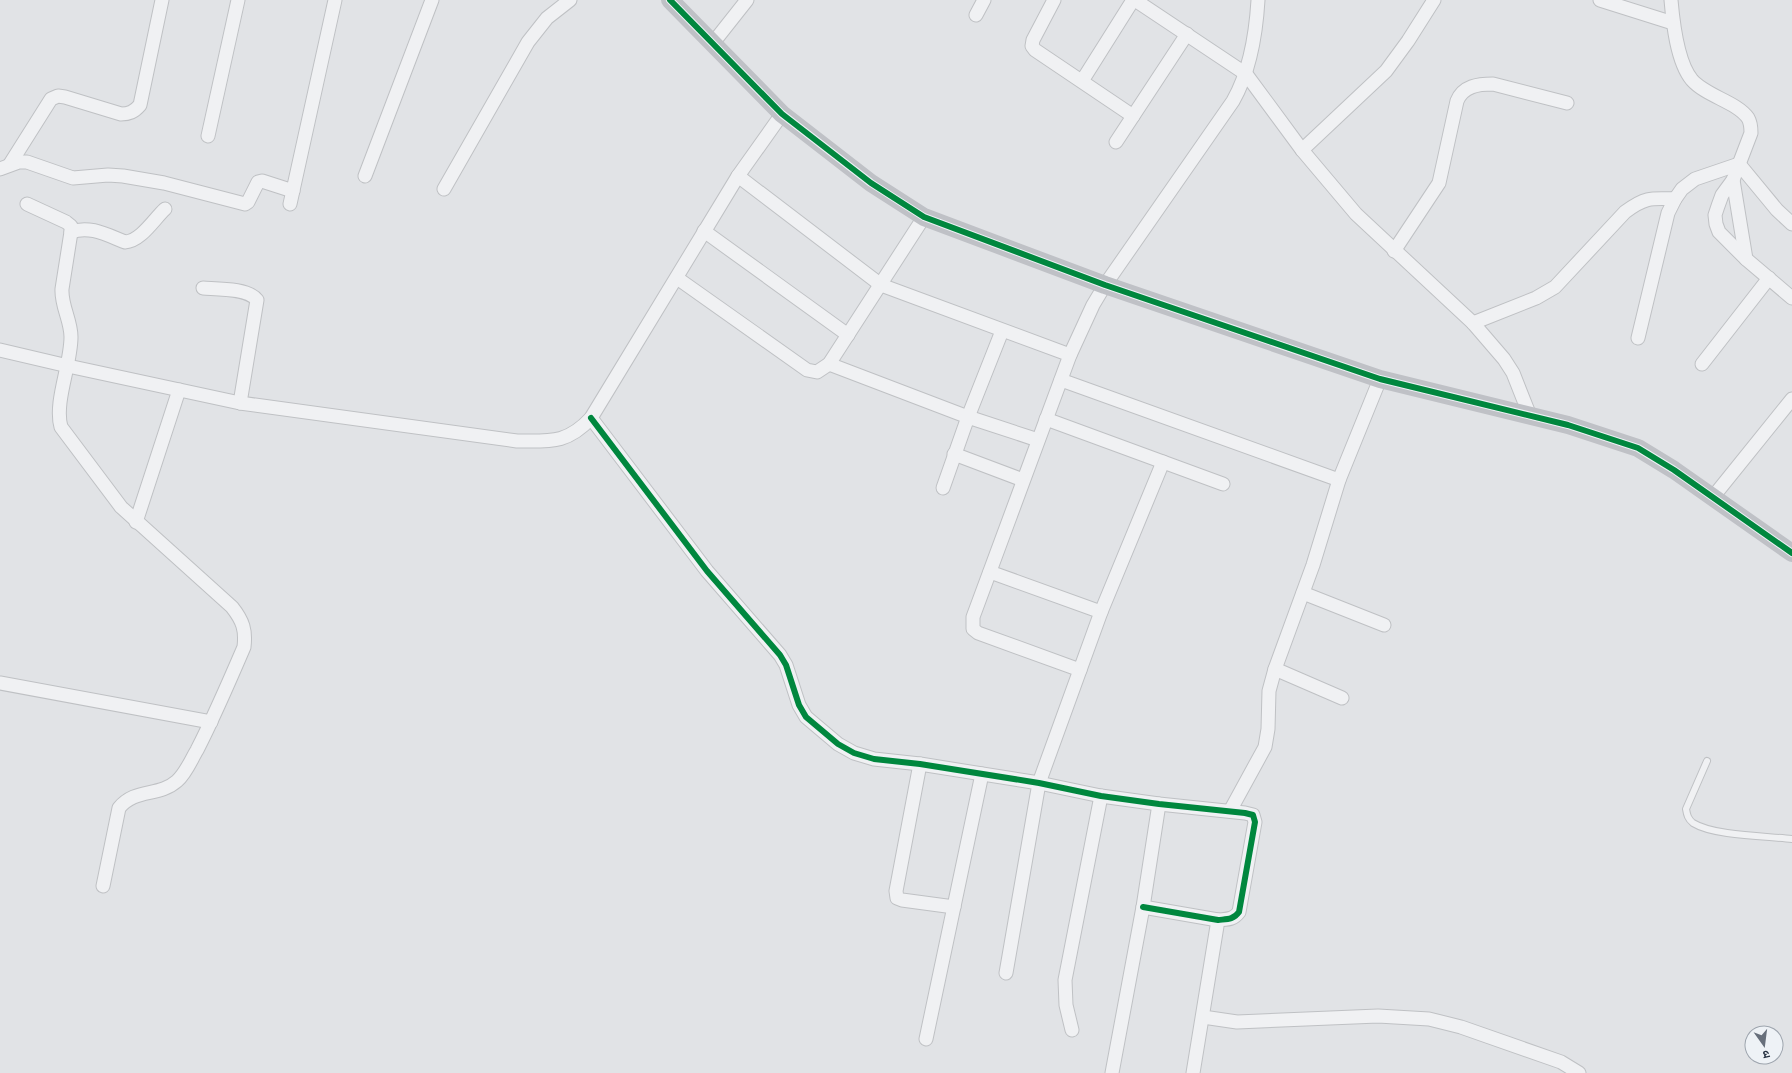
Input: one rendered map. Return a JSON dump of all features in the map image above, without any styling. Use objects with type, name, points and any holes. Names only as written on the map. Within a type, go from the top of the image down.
[{"type":"street","points":[[5,167],[51,99],[58,96],[65,97],[121,114],[129,114],[136,110],[140,105],[162,0]]},
{"type":"street","points":[[208,136],[238,0]]},
{"type":"street","points":[[5,167],[19,162],[27,162],[73,178],[108,175],[141,178],[244,204],[248,202],[258,182],[262,181],[291,198],[335,0]]},
{"type":"street","points":[[365,176],[432,0]]},
{"type":"street","points":[[444,189],[528,42],[547,18],[570,0]]},
{"type":"street","points":[[670,0],[782,114],[871,183],[924,216],[1105,284],[1380,379],[1568,425],[1638,448],[1674,470],[1792,553]]},
{"type":"street","points":[[713,43],[747,0]]},
{"type":"street","points":[[976,15],[984,0]]},
{"type":"street","points":[[1054,0],[1033,40],[1032,46],[1035,50],[1133,116]]},
{"type":"street","points":[[1082,81],[1134,0],[1246,74],[1302,150],[1356,214],[1472,323],[1504,359],[1513,373],[1530,416]]},
{"type":"street","points":[[1302,150],[1386,71],[1408,41],[1434,0]]},
{"type":"street","points":[[1600,0],[1674,23]]},
{"type":"street","points":[[1671,0],[1682,60],[1692,79],[1699,86],[1742,112],[1748,118],[1751,125],[1751,133],[1733,180],[1722,195],[1715,215],[1719,232],[1746,259],[1792,298]]},
{"type":"street","points":[[1080,670],[978,632],[973,629],[973,617],[1070,355],[1093,305],[1105,284],[1233,101],[1246,74],[1255,2]]},
{"type":"street","points":[[1116,142],[1187,34]]},
{"type":"street","points":[[1394,251],[1439,182],[1457,101],[1466,89],[1484,84],[1493,84],[1567,103]]},
{"type":"street","points":[[0,350],[68,366],[240,402],[517,442],[547,441],[564,438],[579,430],[590,418],[738,176],[782,114]]},
{"type":"street","points":[[1638,338],[1668,213],[1675,199],[1682,189],[1695,179],[1739,164]]},
{"type":"street","points":[[1739,164],[1777,210],[1792,224]]},
{"type":"street","points":[[738,176],[881,285],[1070,355]]},
{"type":"street","points":[[1733,180],[1746,259]]},
{"type":"street","points":[[1472,323],[1536,298],[1555,287],[1625,212],[1634,205],[1644,200],[1655,198],[1675,199]]},
{"type":"street","points":[[27,204],[66,222],[70,226],[72,232],[61,298],[70,330],[68,366],[59,410],[61,427],[109,493],[136,522],[232,608],[240,617],[244,626],[244,647],[211,722],[179,780],[160,790],[134,796],[124,801],[119,808],[103,886]]},
{"type":"street","points":[[72,232],[86,228],[125,242],[130,241],[136,238],[164,209]]},
{"type":"street","points":[[677,278],[807,370],[817,372],[829,364],[924,216]]},
{"type":"street","points":[[704,231],[848,335]]},
{"type":"street","points":[[1702,364],[1769,278]]},
{"type":"street","points":[[203,288],[245,292],[253,295],[257,300],[240,402]]},
{"type":"street","points":[[943,488],[954,454],[1002,330]]},
{"type":"street","points":[[829,364],[968,417],[1038,440]]},
{"type":"street","points":[[1230,811],[1265,747],[1268,730],[1269,691],[1275,669],[1303,593],[1339,480],[1380,379]]},
{"type":"street","points":[[1061,380],[1339,480]]},
{"type":"street","points":[[136,522],[179,390]]},
{"type":"street","points":[[1713,497],[1792,399]]},
{"type":"street","points":[[590,418],[707,571],[780,655],[786,665],[799,705],[806,717],[838,744],[854,753],[874,759],[920,764],[1039,783],[1101,796],[1253,815],[1255,822],[1239,912],[1235,917],[1218,920],[1143,907]]},
{"type":"street","points":[[1046,419],[1223,484]]},
{"type":"street","points":[[954,454],[1023,480]]},
{"type":"street","points":[[1006,973],[1039,783],[1101,612],[1163,462]]},
{"type":"street","points":[[990,572],[1101,612]]},
{"type":"street","points":[[1303,593],[1384,624]]},
{"type":"street","points":[[1275,669],[1342,698]]},
{"type":"street","points":[[0,683],[211,722]]},
{"type":"street","points":[[920,764],[896,891],[897,898],[954,907]]},
{"type":"street","points":[[926,1039],[982,774]]},
{"type":"street","points":[[1072,1030],[1066,1005],[1065,980],[1101,796]]},
{"type":"street","points":[[1112,1073],[1143,907],[1159,804]]},
{"type":"street","points":[[1193,1073],[1218,920]]},
{"type":"street","points":[[1203,1017],[1237,1022],[1378,1016],[1429,1019],[1461,1027],[1561,1062],[1578,1073]]},
{"type":"lane","points":[[1707,761],[1686,809],[1687,817],[1692,822],[1702,826],[1733,833],[1792,838]]},
{"type":"cycle path","points":[[670,0],[782,114],[871,183],[924,217],[1105,285],[1380,379],[1568,425],[1638,448],[1674,470],[1792,553]]},
{"type":"cycle path","points":[[591,418],[707,571],[780,655],[786,665],[799,705],[806,717],[838,744],[854,753],[874,759],[920,764],[1039,783],[1101,796],[1253,815],[1255,822],[1239,912],[1237,915],[1230,919],[1218,920],[1143,907]]}]
